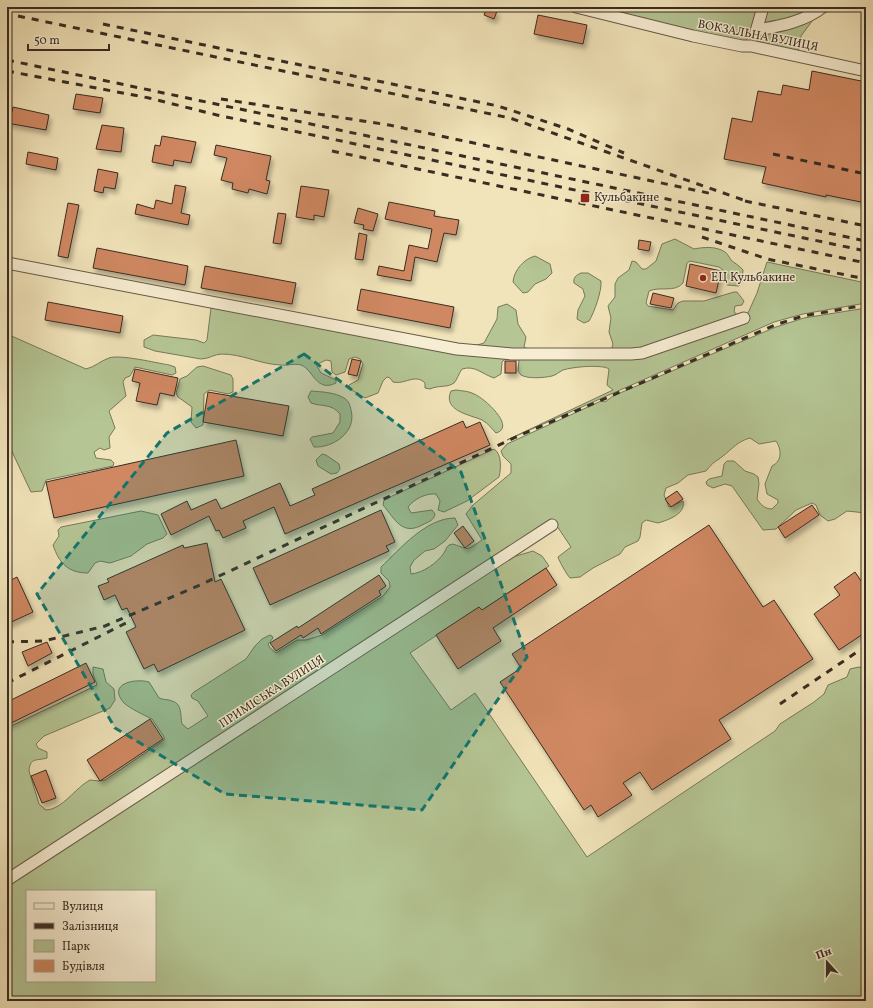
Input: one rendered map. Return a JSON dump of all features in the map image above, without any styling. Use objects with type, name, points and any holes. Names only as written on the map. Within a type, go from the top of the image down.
[{"type":"street","name":"ВОКЗАЛЬНА ВУЛИЦЯ","points":[[576,7],[694,36],[742,46],[751,46],[866,71]]},
{"type":"street","points":[[751,46],[763,7]]},
{"type":"street","points":[[757,30],[798,21],[813,14],[823,7]]},
{"type":"street","points":[[7,263],[457,349],[512,354],[592,355],[642,353],[744,318]]},
{"type":"street","name":"ПРИМІСЬКА ВУЛИЦЯ","points":[[7,880],[552,525]]},
{"type":"highlighted area","points":[[304,354],[461,472],[527,657],[422,810],[225,794],[115,728],[37,594],[167,433]]},
{"type":"green space","points":[[586,7],[758,7],[749,37],[745,41],[739,42]]},
{"type":"green space","points":[[768,7],[826,7],[818,13],[801,36],[798,53],[761,45],[759,38]]},
{"type":"green space","points":[[675,239],[694,249],[706,247],[725,252],[731,260],[743,270],[742,282],[739,286],[727,285],[724,280],[723,270],[719,267],[690,261],[687,263],[683,283],[676,288],[649,291],[646,303],[648,306],[673,310],[678,303],[683,301],[704,301],[737,292],[744,301],[742,305],[735,306],[734,312],[739,316],[748,313],[757,293],[767,262],[866,283],[866,303],[803,314],[774,322],[507,440],[613,390],[607,385],[609,369],[594,366],[580,367],[563,370],[552,376],[532,378],[521,375],[518,371],[519,360],[505,359],[502,362],[501,374],[494,378],[475,369],[467,368],[462,369],[454,383],[430,389],[425,388],[425,383],[421,380],[414,379],[402,382],[393,382],[387,377],[383,381],[378,393],[365,398],[350,389],[349,385],[358,380],[363,364],[360,359],[355,357],[349,359],[345,372],[336,375],[332,372],[331,361],[326,360],[318,364],[317,366],[321,373],[336,380],[336,383],[324,385],[319,383],[305,367],[301,365],[265,363],[229,354],[219,354],[201,359],[155,351],[144,347],[144,340],[153,335],[196,340],[204,343],[207,340],[211,308],[214,305],[474,346],[484,343],[497,319],[498,307],[507,304],[516,310],[518,324],[526,337],[524,347],[528,349],[608,350],[612,348],[613,344],[609,332],[611,318],[608,306],[615,297],[615,284],[618,278],[629,270],[632,261],[636,262],[642,269],[646,269],[656,261],[662,244]]},
{"type":"green space","points":[[535,256],[550,264],[552,273],[546,279],[535,284],[528,292],[523,293],[513,282],[515,273],[523,262]]},
{"type":"green space","points":[[581,273],[588,273],[601,281],[599,296],[593,313],[589,321],[584,323],[577,319],[578,310],[585,296],[583,289],[574,283],[575,277]]},
{"type":"green space","points":[[866,308],[866,513],[847,511],[835,519],[828,521],[820,515],[816,505],[812,503],[796,510],[776,529],[763,530],[732,486],[725,484],[713,488],[707,485],[706,482],[709,479],[722,476],[724,464],[727,461],[734,461],[745,471],[758,477],[759,484],[757,499],[762,505],[772,509],[778,503],[778,500],[767,494],[765,484],[772,466],[778,461],[780,455],[778,444],[776,441],[759,444],[750,438],[735,446],[706,471],[688,475],[678,483],[666,488],[664,495],[669,507],[683,501],[682,510],[675,516],[658,523],[646,520],[642,523],[638,541],[625,547],[620,554],[593,568],[580,577],[570,578],[560,562],[558,557],[571,547],[553,520],[7,875],[7,728],[97,685],[93,674],[93,667],[103,669],[106,682],[114,689],[115,700],[110,708],[44,736],[36,744],[38,748],[47,752],[47,758],[32,762],[29,771],[39,804],[46,810],[58,806],[90,780],[105,780],[164,740],[164,737],[152,719],[124,703],[119,691],[120,687],[124,684],[136,681],[149,682],[159,698],[170,700],[178,705],[182,724],[188,729],[208,716],[198,701],[192,698],[191,695],[246,659],[262,639],[270,635],[272,636],[273,638],[268,644],[276,653],[297,640],[306,640],[322,635],[383,596],[390,587],[389,581],[381,573],[381,567],[414,536],[424,529],[444,519],[455,518],[458,525],[445,541],[434,549],[425,551],[414,560],[410,567],[411,574],[425,570],[434,564],[449,545],[453,544],[468,548],[482,540],[466,514],[473,505],[511,473],[511,464],[503,456],[501,451],[507,444],[601,401],[605,402],[613,396],[776,327],[804,318]]},
{"type":"green space","points":[[7,334],[86,369],[109,358],[121,357],[169,365],[175,367],[176,373],[172,375],[135,367],[130,376],[125,378],[123,382],[126,396],[109,411],[115,428],[109,437],[110,448],[104,450],[100,448],[94,452],[96,458],[111,460],[114,463],[113,466],[46,480],[42,491],[31,492],[7,441]]},
{"type":"green space","points":[[203,366],[231,375],[233,379],[233,392],[228,394],[209,390],[204,394],[203,425],[196,428],[191,422],[192,407],[178,397],[176,393],[180,379],[187,376],[197,367]]},
{"type":"green space","points":[[456,390],[472,393],[490,406],[501,419],[503,425],[501,430],[496,433],[484,421],[454,408],[450,403],[449,398],[451,391]]},
{"type":"green space","points":[[311,391],[340,396],[346,399],[350,405],[352,418],[347,432],[336,442],[329,445],[314,447],[310,439],[312,437],[333,433],[340,422],[340,414],[333,408],[311,403],[308,397]]},
{"type":"green space","points":[[494,449],[497,451],[500,458],[499,477],[467,501],[444,512],[438,510],[440,501],[436,494],[432,494],[417,499],[408,507],[411,513],[432,510],[435,514],[428,522],[416,527],[405,527],[395,521],[383,505],[384,500]]},
{"type":"green space","points":[[322,454],[339,464],[340,469],[337,473],[331,474],[318,466],[316,460]]},
{"type":"green space","points":[[141,511],[158,515],[167,534],[163,538],[147,544],[131,556],[110,563],[100,561],[95,563],[88,573],[81,573],[70,569],[61,562],[58,557],[53,545],[59,536],[58,530],[61,527]]},
{"type":"green space","points":[[533,551],[542,556],[549,566],[482,610],[479,607],[410,653],[451,710],[475,693],[587,857],[775,731],[780,724],[824,694],[828,685],[847,677],[850,669],[859,667],[866,669],[866,1001],[7,1001],[7,883],[513,557]]},
{"type":"building","points":[[487,7],[497,11],[494,19],[484,15]]},
{"type":"building","points":[[538,15],[587,25],[583,44],[534,34]]},
{"type":"building","points":[[812,71],[866,82],[866,203],[826,195],[826,197],[762,183],[766,167],[724,159],[732,118],[752,122],[758,91],[781,95],[783,85],[809,90]]},
{"type":"building","points":[[76,94],[103,98],[100,113],[73,109]]},
{"type":"building","points":[[13,107],[49,115],[46,130],[7,123],[7,111],[12,112]]},
{"type":"building","points":[[102,125],[124,128],[121,152],[96,149]]},
{"type":"building","points":[[162,136],[196,142],[191,163],[174,160],[173,166],[152,162],[155,145],[160,146]]},
{"type":"building","points":[[216,145],[271,156],[266,180],[270,181],[267,194],[249,189],[248,193],[232,189],[233,183],[221,180],[227,158],[214,155]]},
{"type":"building","points":[[28,152],[58,158],[56,170],[26,164]]},
{"type":"building","points":[[98,169],[118,173],[115,189],[104,187],[103,193],[94,191]]},
{"type":"building","points":[[175,185],[186,187],[181,213],[190,215],[188,225],[135,214],[137,204],[154,209],[156,200],[172,204]]},
{"type":"building","points":[[301,186],[329,190],[324,217],[314,215],[314,220],[296,217]]},
{"type":"building","points":[[389,202],[435,211],[434,216],[459,220],[456,235],[444,233],[437,262],[415,257],[411,281],[377,275],[379,266],[404,271],[409,245],[428,249],[432,229],[385,219]]},
{"type":"building","points":[[68,203],[79,205],[68,258],[58,256]]},
{"type":"building","points":[[358,208],[378,214],[373,231],[363,229],[364,225],[354,223]]},
{"type":"building","points":[[278,213],[286,214],[281,244],[273,243]]},
{"type":"building","points":[[359,233],[367,235],[363,260],[355,259]]},
{"type":"building","points":[[639,240],[651,242],[649,251],[638,249]]},
{"type":"building","points":[[97,248],[188,266],[185,285],[93,268]]},
{"type":"building","name":"ЕЦ Кульбакине","points":[[690,264],[721,271],[716,293],[686,286]]},
{"type":"building","points":[[205,266],[296,283],[292,304],[201,288]]},
{"type":"building","points":[[361,289],[454,307],[450,328],[357,310]]},
{"type":"building","points":[[653,293],[674,298],[671,308],[650,304]]},
{"type":"building","points":[[48,302],[123,316],[120,333],[45,320]]},
{"type":"building","points":[[352,359],[361,361],[357,376],[348,374]]},
{"type":"building","points":[[505,361],[516,361],[516,373],[505,373]]},
{"type":"building","points":[[135,369],[178,378],[174,396],[160,393],[157,405],[136,401],[140,383],[132,381]]},
{"type":"building","points":[[208,392],[289,406],[283,436],[203,422]]},
{"type":"building","points":[[463,421],[466,428],[480,422],[490,445],[285,534],[274,507],[243,521],[246,528],[223,538],[219,530],[216,531],[209,516],[171,535],[161,514],[187,501],[191,510],[216,499],[221,509],[280,483],[290,506],[315,495],[312,489]]},
{"type":"building","points":[[236,440],[244,476],[54,518],[46,482]]},
{"type":"building","points":[[677,491],[683,499],[671,507],[665,499]]},
{"type":"building","points":[[812,505],[819,515],[785,538],[778,527]]},
{"type":"building","points":[[381,510],[395,542],[386,546],[389,551],[270,605],[253,568]]},
{"type":"building","points":[[709,525],[763,607],[774,600],[813,659],[719,720],[731,739],[652,790],[640,772],[623,783],[632,795],[598,817],[591,805],[584,810],[500,682],[521,668],[512,654]]},
{"type":"building","points":[[463,526],[474,541],[465,548],[454,533]]},
{"type":"building","points":[[207,543],[215,582],[221,579],[245,630],[158,672],[154,664],[144,669],[126,632],[136,627],[127,608],[122,610],[115,595],[104,600],[98,586],[109,582],[107,579],[183,545],[184,548]]},
{"type":"building","points":[[546,568],[557,585],[493,628],[501,641],[458,669],[436,635],[479,607],[482,610]]},
{"type":"building","points":[[855,572],[861,581],[866,577],[866,632],[839,650],[814,614],[840,595],[834,587]]},
{"type":"building","points":[[379,575],[386,586],[379,591],[381,595],[321,634],[318,628],[303,638],[301,635],[276,651],[270,643],[297,626],[298,628]]},
{"type":"building","points":[[17,577],[33,612],[7,624],[7,582]]},
{"type":"building","points":[[47,642],[52,653],[28,666],[22,652]]},
{"type":"building","points":[[86,663],[95,682],[7,725],[7,702]]},
{"type":"building","points":[[150,719],[163,739],[100,781],[87,760]]},
{"type":"building","points":[[46,770],[56,798],[42,803],[31,776]]},
{"type":"railway","points":[[18,16],[510,118],[749,202]]},
{"type":"railway","points":[[103,24],[498,106],[568,129],[624,153]]},
{"type":"railway","points":[[7,60],[866,241]]},
{"type":"railway","points":[[7,71],[149,98],[217,115],[866,251]]},
{"type":"railway","points":[[221,99],[389,125],[713,194]]},
{"type":"railway","points":[[332,151],[866,263]]},
{"type":"railway","points":[[773,154],[866,174]]},
{"type":"railway","points":[[745,201],[866,226]]},
{"type":"railway","points":[[702,237],[767,259],[866,279]]},
{"type":"railway","points":[[7,642],[44,641],[105,626],[200,585],[516,437],[775,325],[803,316],[866,305]]},
{"type":"railway","points":[[7,683],[130,621]]},
{"type":"railway","points":[[780,704],[866,646]]},
{"type":"place","name":"Кульбакине","points":[[585,198]]},
{"type":"place","name":"ЕЦ Кульбакине","points":[[703,278]]}]
